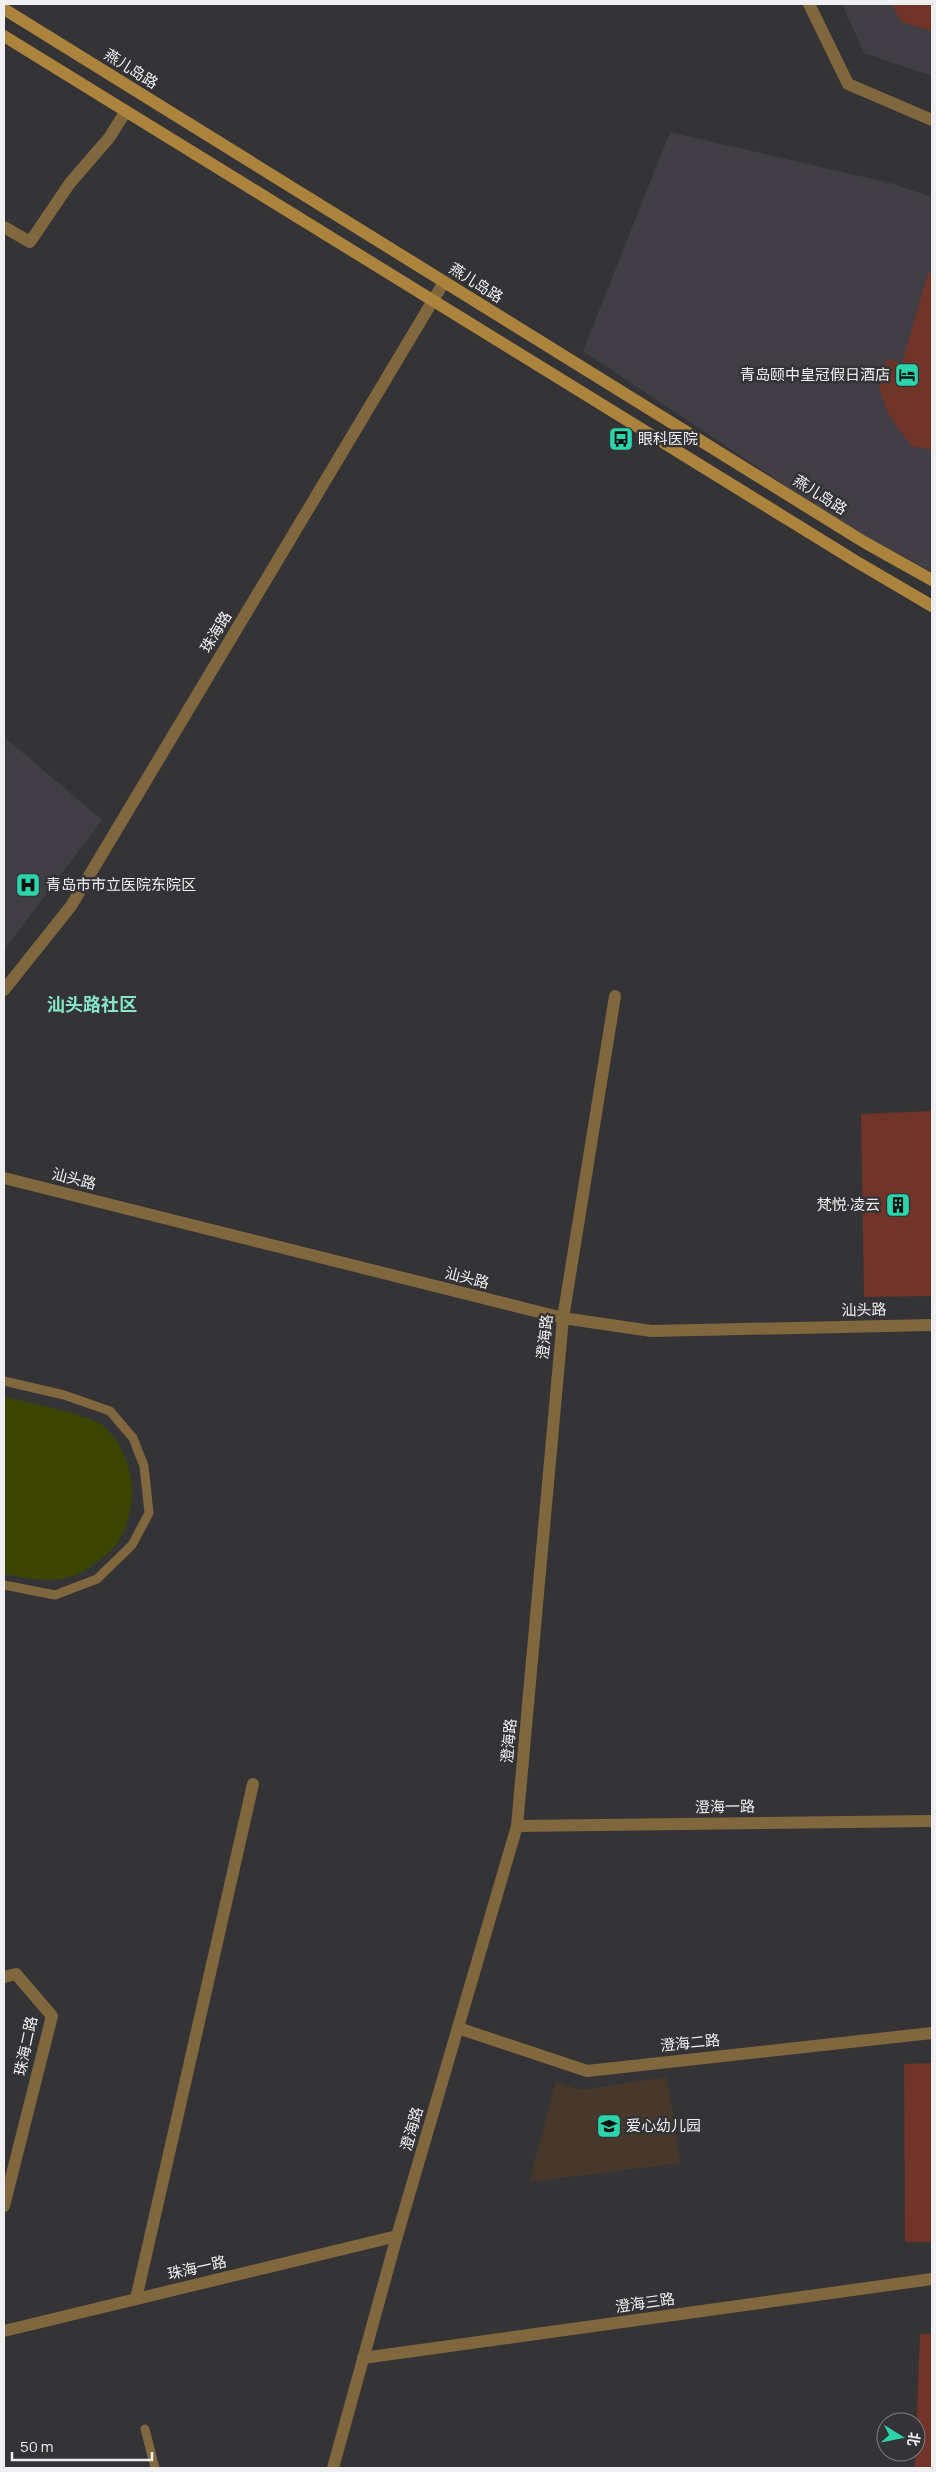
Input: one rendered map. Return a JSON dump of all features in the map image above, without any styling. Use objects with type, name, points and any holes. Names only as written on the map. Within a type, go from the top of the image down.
[{"type":"main road","name":"燕儿岛路","points":[[4,9],[864,542],[932,580]]},
{"type":"main road","points":[[4,36],[857,562],[932,606]]},
{"type":"street","points":[[809,4],[848,84],[932,120]]},
{"type":"street","points":[[4,227],[30,242],[70,183],[109,138],[126,111]]},
{"type":"street","name":"珠海路","points":[[4,990],[71,906],[444,282]]},
{"type":"street","name":"澄海路","points":[[333,2468],[397,2236],[517,1826],[563,1318],[614,996]]},
{"type":"street","name":"汕头路","points":[[4,1178],[563,1318],[651,1331],[932,1325]]},
{"type":"street","points":[[136,2299],[253,1784]]},
{"type":"street","name":"澄海一路","points":[[517,1826],[932,1821]]},
{"type":"street","name":"珠海二路","points":[[4,1977],[16,1974],[52,2016],[4,2206]]},
{"type":"street","name":"澄海二路","points":[[458,2028],[587,2071],[932,2033]]},
{"type":"street","name":"珠海一路","points":[[4,2331],[397,2236]]},
{"type":"street","name":"澄海三路","points":[[363,2358],[932,2280]]},
{"type":"lane","points":[[4,1381],[64,1395],[110,1411],[133,1438],[144,1466],[149,1512],[132,1545],[97,1579],[55,1595],[4,1585]]},
{"type":"lane","points":[[145,2429],[155,2468]]},
{"type":"shaded area","points":[[842,4],[932,4],[932,76],[864,53]]},
{"type":"shaded area","points":[[670,132],[894,184],[932,197],[932,572],[846,526],[583,351]]},
{"type":"shaded area","name":"青岛市市立医院东院区","points":[[4,737],[102,820],[4,950]]},
{"type":"shaded area","name":"爱心幼儿园","points":[[667,2077],[680,2163],[529,2182],[556,2082],[581,2090]]},
{"type":"green space","points":[[4,1397],[56,1409],[95,1421],[102,1425],[113,1437],[122,1450],[128,1465],[132,1497],[125,1529],[117,1544],[111,1550],[90,1567],[73,1576],[43,1580],[4,1574]]},
{"type":"building","points":[[892,4],[932,4],[932,31],[901,22]]},
{"type":"building","name":"青岛颐中皇冠假日酒店","points":[[928,273],[932,274],[932,450],[911,446],[888,414],[879,387],[887,359],[902,363]]},
{"type":"building","name":"梵悦·凌云","points":[[932,1111],[932,1296],[864,1297],[861,1114]]},
{"type":"building","points":[[932,2063],[932,2242],[905,2242],[904,2064]]},
{"type":"building","points":[[920,2334],[932,2334],[932,2468],[915,2468],[915,2462],[926,2462],[926,2412],[917,2412]]},
{"type":"place","name":"青岛颐中皇冠假日酒店","points":[[907,375]]},
{"type":"place","name":"眼科医院","points":[[621,439]]},
{"type":"place","name":"青岛市市立医院东院区","points":[[28,885]]},
{"type":"place","name":"梵悦·凌云","points":[[898,1205]]},
{"type":"place","name":"爱心幼儿园","points":[[609,2126]]},
{"type":"district","name":"汕头路社区","points":[[92,1005]]}]
